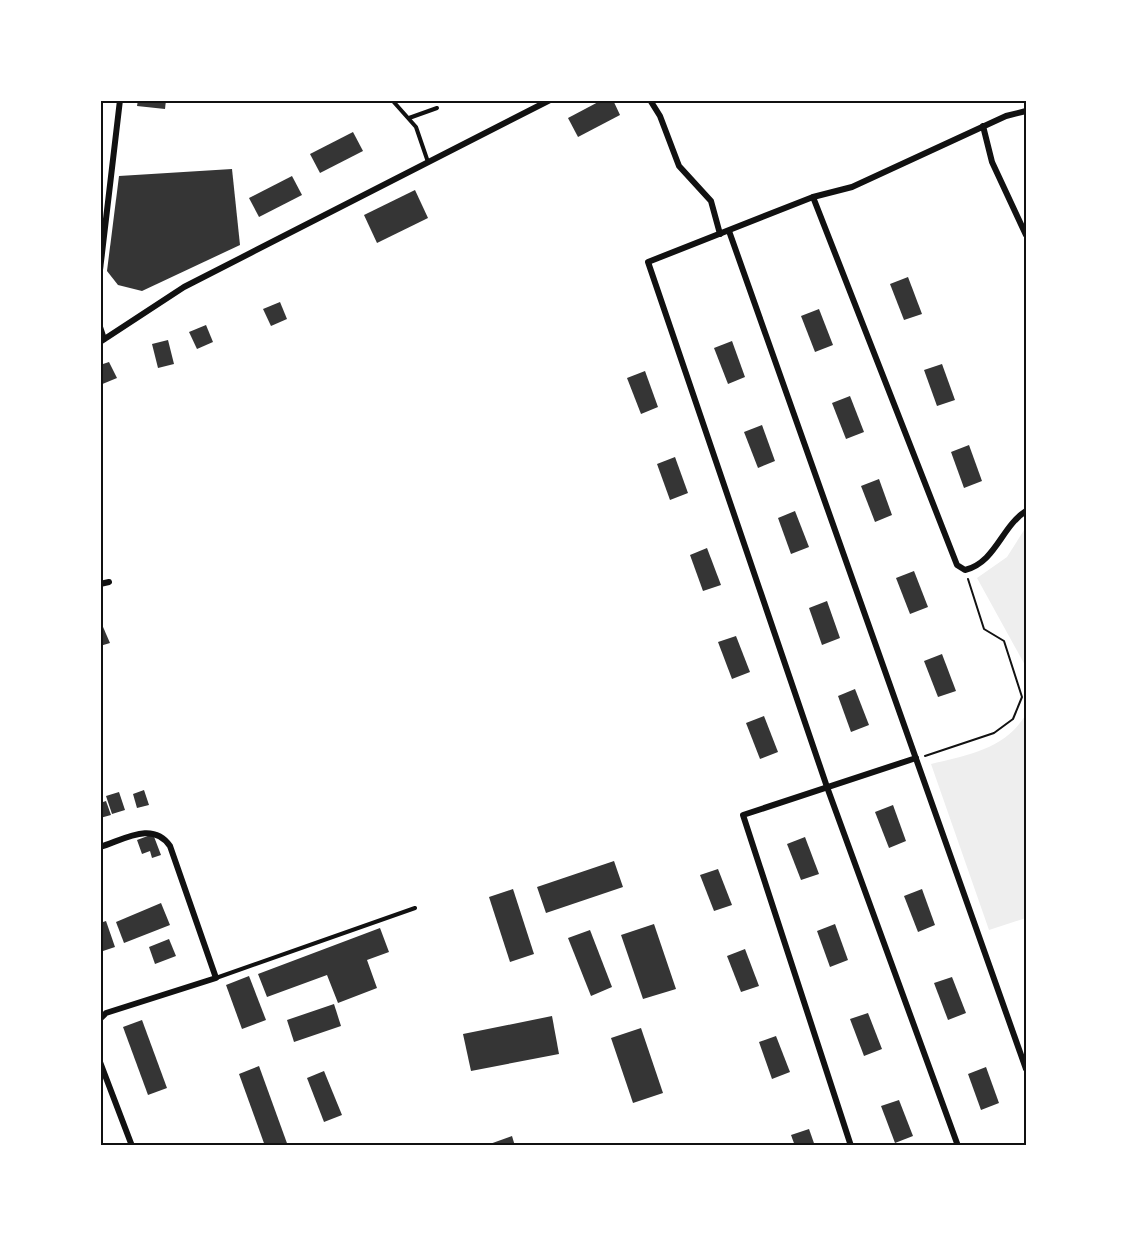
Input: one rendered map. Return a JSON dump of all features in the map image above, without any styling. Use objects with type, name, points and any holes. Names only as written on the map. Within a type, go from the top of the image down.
[{"type":"street","points":[[100,270],[120,100]]},
{"type":"street","points":[[100,327],[102,340],[184,286],[550,100]]},
{"type":"street","points":[[650,100],[660,116],[679,166],[711,201],[720,234]]},
{"type":"street","points":[[958,1146],[827,787],[648,262],[813,197],[852,187],[1005,116],[1026,111]]},
{"type":"street","points":[[983,126],[992,162],[1026,235]]},
{"type":"street","points":[[100,181],[110,182]]},
{"type":"street","points":[[813,197],[953,557],[965,570],[977,567],[986,560],[1010,525],[1026,511]]},
{"type":"street","points":[[729,231],[1026,1069]]},
{"type":"street","points":[[100,584],[109,582]]},
{"type":"street","points":[[851,1146],[742,815],[916,758]]},
{"type":"street","points":[[100,847],[151,831],[163,836],[170,846],[216,978],[106,1013],[100,1019]]},
{"type":"street","points":[[100,1062],[132,1146]]},
{"type":"lane","points":[[392,100],[416,127],[428,162]]},
{"type":"lane","points":[[409,118],[437,108]]},
{"type":"lane","points":[[216,978],[415,908]]},
{"type":"path","points":[[916,758],[994,733],[1013,719],[1022,698],[1004,641],[984,629],[965,570]]},
{"type":"shaded area","points":[[1026,527],[1026,667],[977,578],[1007,557]]},
{"type":"shaded area","points":[[1026,714],[1026,918],[989,930],[931,764],[972,753],[997,743],[1018,726]]},
{"type":"building","points":[[138,100],[166,100],[165,109],[137,106]]},
{"type":"building","points":[[602,100],[613,100],[620,115],[578,137],[568,118]]},
{"type":"building","points":[[353,132],[363,151],[320,173],[310,154]]},
{"type":"building","points":[[232,169],[240,245],[142,291],[118,285],[107,271],[119,176]]},
{"type":"building","points":[[292,176],[302,195],[259,217],[249,198]]},
{"type":"building","points":[[415,190],[428,218],[377,243],[364,215]]},
{"type":"building","points":[[908,277],[922,314],[904,320],[890,284]]},
{"type":"building","points":[[280,302],[287,319],[271,326],[263,309]]},
{"type":"building","points":[[819,309],[833,345],[815,352],[801,316]]},
{"type":"building","points":[[206,325],[213,342],[197,349],[189,332]]},
{"type":"building","points":[[168,340],[174,364],[158,368],[152,344]]},
{"type":"building","points":[[732,341],[745,377],[728,384],[714,348]]},
{"type":"building","points":[[109,362],[117,378],[100,385],[100,365]]},
{"type":"building","points":[[942,364],[955,400],[937,406],[924,370]]},
{"type":"building","points":[[645,371],[658,407],[641,414],[627,378]]},
{"type":"building","points":[[850,396],[864,432],[846,439],[832,403]]},
{"type":"building","points":[[762,425],[775,461],[758,468],[744,432]]},
{"type":"building","points":[[969,445],[982,481],[964,488],[951,452]]},
{"type":"building","points":[[675,457],[688,493],[670,500],[657,464]]},
{"type":"building","points":[[879,479],[892,515],[875,522],[861,486]]},
{"type":"building","points":[[795,511],[809,547],[791,554],[778,518]]},
{"type":"building","points":[[707,548],[721,585],[703,591],[690,555]]},
{"type":"building","points":[[914,571],[928,607],[910,614],[896,578]]},
{"type":"building","points":[[827,601],[840,638],[822,645],[809,608]]},
{"type":"building","points":[[100,620],[110,643],[100,646]]},
{"type":"building","points":[[736,636],[750,672],[732,679],[718,642]]},
{"type":"building","points":[[942,654],[956,691],[938,697],[924,661]]},
{"type":"building","points":[[855,689],[869,725],[851,732],[838,696]]},
{"type":"building","points":[[764,716],[778,752],[760,759],[746,723]]},
{"type":"building","points":[[144,790],[149,805],[137,808],[133,794]]},
{"type":"building","points":[[119,792],[125,810],[112,814],[106,796]]},
{"type":"building","points":[[106,801],[111,815],[100,818],[100,803]]},
{"type":"building","points":[[893,805],[906,841],[889,848],[875,812]]},
{"type":"building","points":[[153,834],[161,855],[152,858],[150,851],[142,854],[137,840]]},
{"type":"building","points":[[805,837],[819,874],[801,880],[787,844]]},
{"type":"building","points":[[614,861],[623,887],[546,913],[537,887]]},
{"type":"building","points":[[718,869],[732,905],[714,911],[700,875]]},
{"type":"building","points":[[513,889],[534,954],[510,962],[489,897]]},
{"type":"building","points":[[922,889],[935,925],[918,932],[904,896]]},
{"type":"building","points":[[161,903],[170,925],[124,943],[116,922]]},
{"type":"building","points":[[106,921],[115,947],[100,952],[100,923]]},
{"type":"building","points":[[654,924],[676,989],[643,999],[621,935]]},
{"type":"building","points":[[835,924],[848,960],[830,967],[817,931]]},
{"type":"building","points":[[380,928],[389,952],[367,960],[377,988],[338,1003],[327,975],[267,997],[258,974]]},
{"type":"building","points":[[590,930],[612,987],[591,996],[568,938]]},
{"type":"building","points":[[169,939],[176,956],[155,964],[149,947]]},
{"type":"building","points":[[745,949],[759,986],[741,992],[727,956]]},
{"type":"building","points":[[249,976],[266,1020],[242,1029],[226,985]]},
{"type":"building","points":[[952,977],[966,1013],[948,1020],[934,983]]},
{"type":"building","points":[[334,1004],[341,1026],[294,1042],[287,1020]]},
{"type":"building","points":[[868,1013],[882,1049],[864,1056],[850,1019]]},
{"type":"building","points":[[552,1016],[559,1054],[471,1071],[463,1034]]},
{"type":"building","points":[[142,1020],[167,1088],[148,1095],[123,1027]]},
{"type":"building","points":[[641,1028],[663,1093],[633,1103],[611,1038]]},
{"type":"building","points":[[776,1036],[790,1072],[772,1079],[759,1042]]},
{"type":"building","points":[[259,1066],[288,1146],[265,1146],[239,1074]]},
{"type":"building","points":[[986,1067],[999,1103],[981,1110],[968,1074]]},
{"type":"building","points":[[324,1071],[342,1115],[324,1122],[307,1078]]},
{"type":"building","points":[[899,1100],[913,1136],[895,1143],[881,1106]]},
{"type":"building","points":[[809,1129],[815,1146],[795,1146],[791,1135]]},
{"type":"building","points":[[512,1136],[515,1146],[487,1146],[487,1145]]}]
